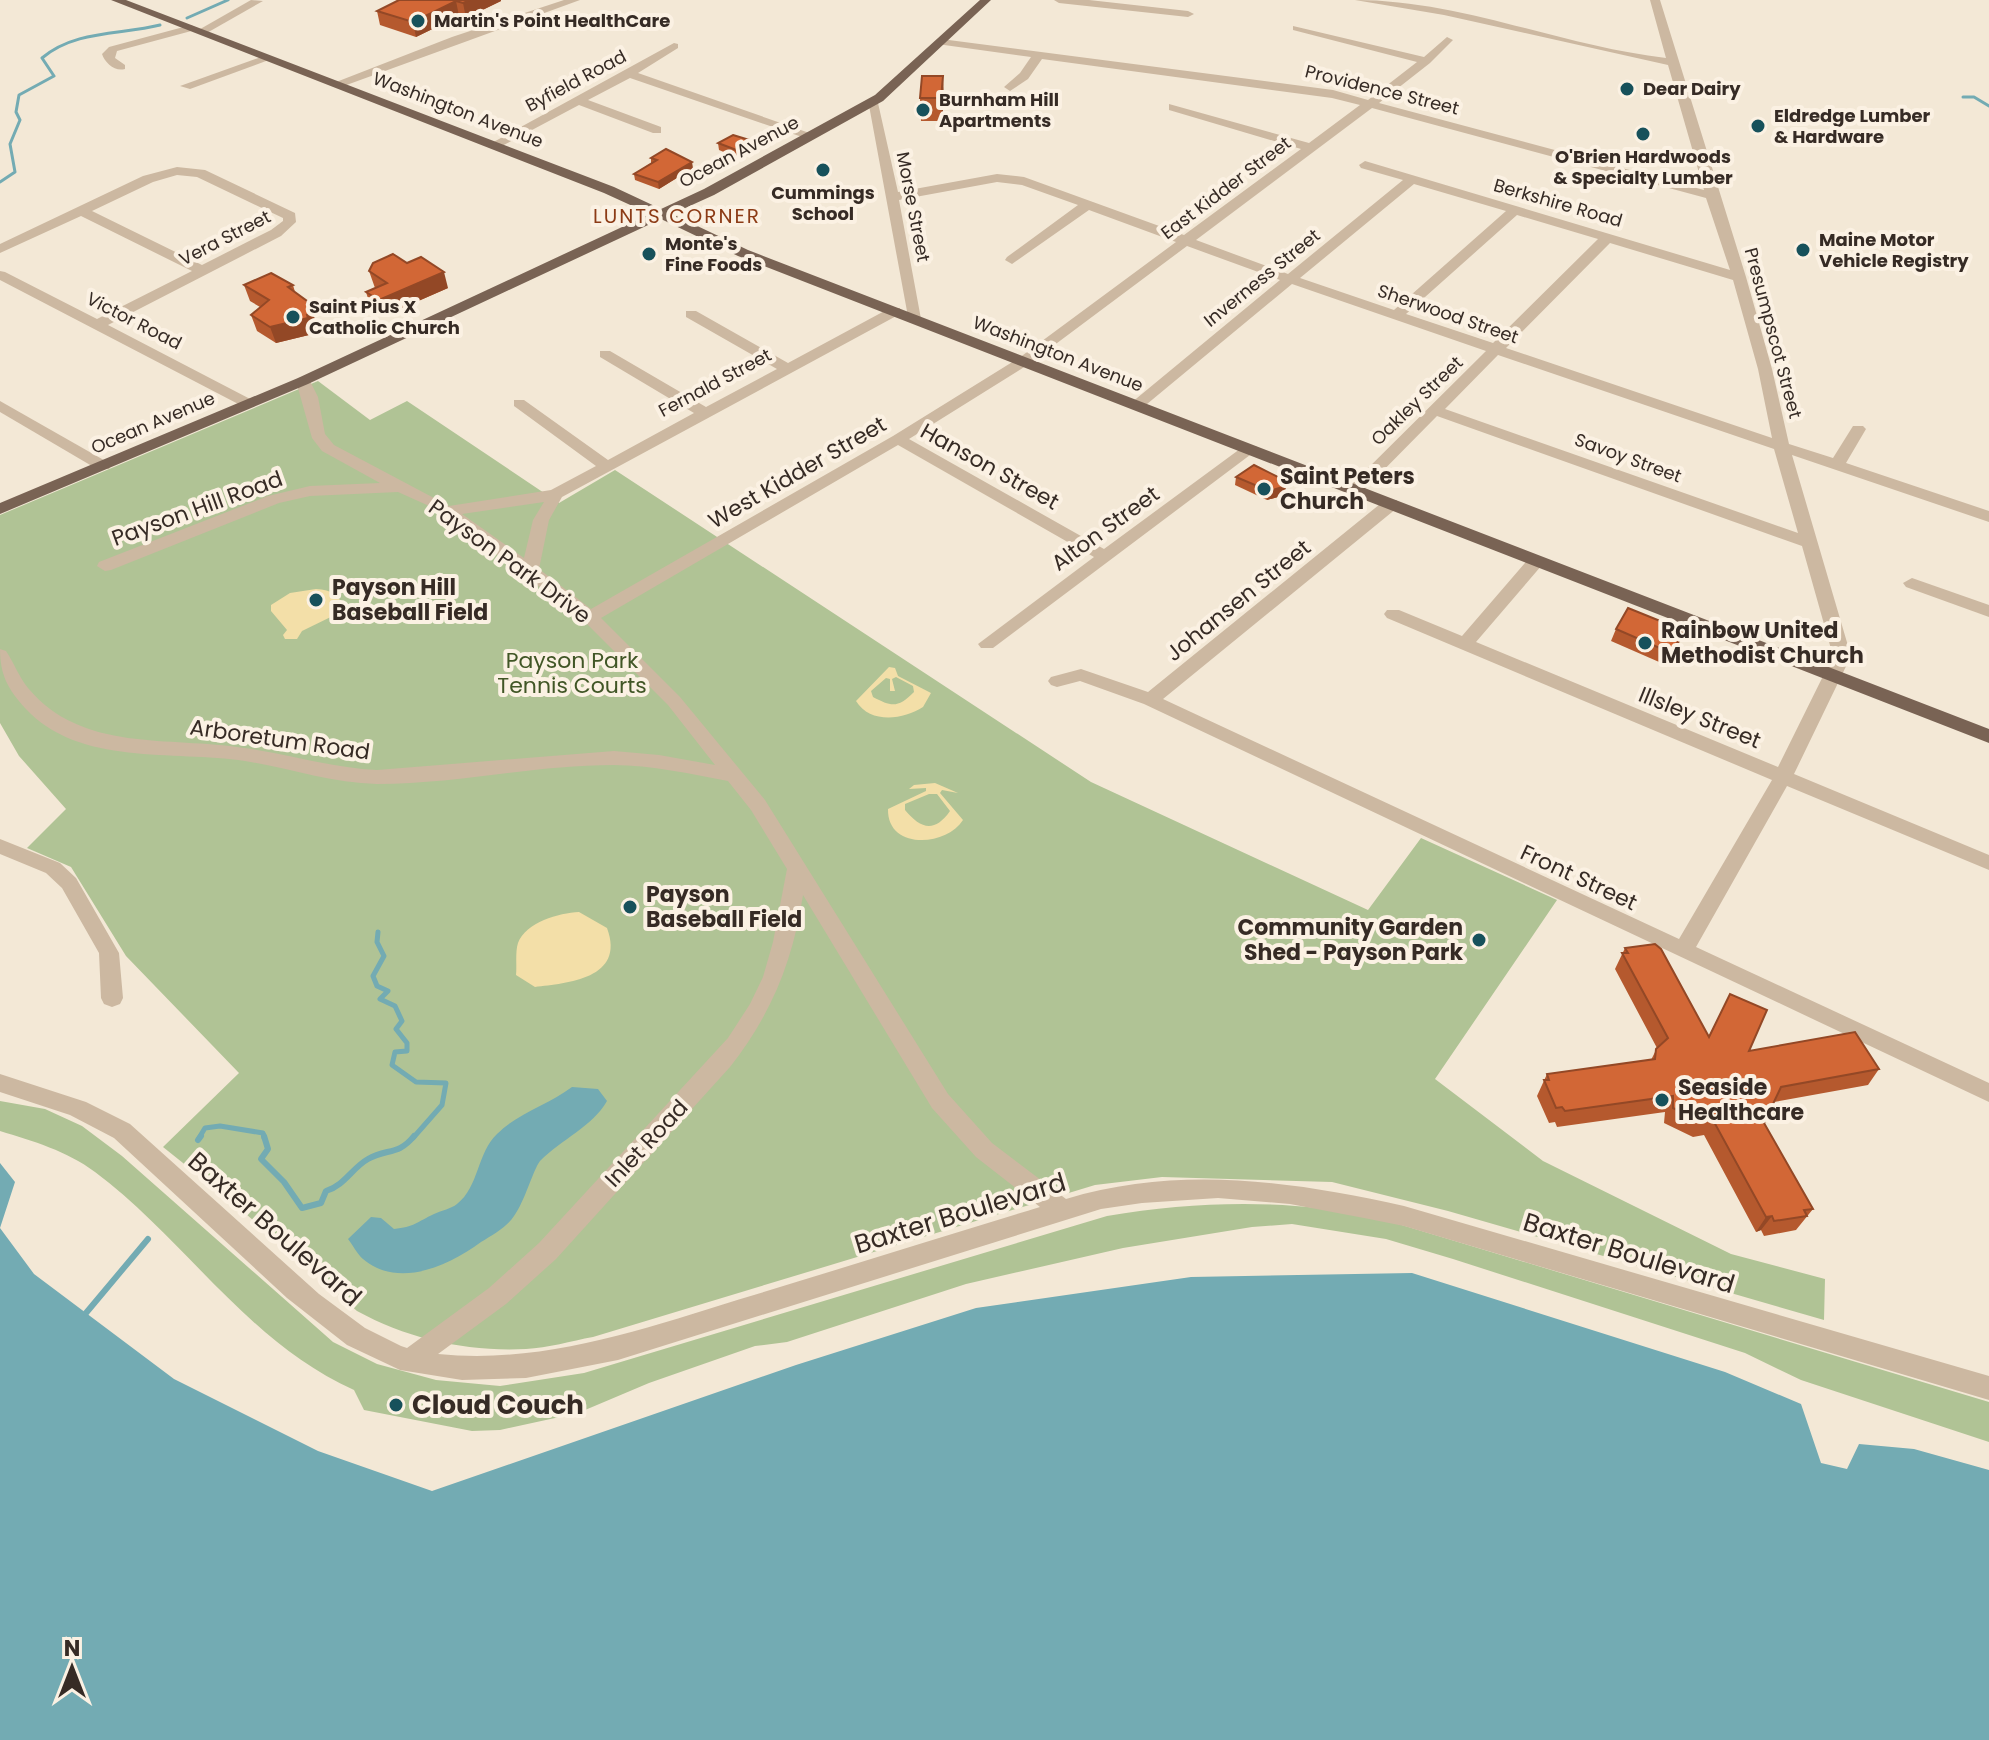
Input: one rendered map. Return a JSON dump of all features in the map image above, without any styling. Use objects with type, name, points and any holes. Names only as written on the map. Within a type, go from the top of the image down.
[{"type":"main road","name":"Washington Avenue","points":[[116,0],[494,145],[664,215],[743,253],[1989,736]]},
{"type":"main road","name":"Ocean Avenue","points":[[0,509],[303,381],[664,215],[872,103],[982,1]]},
{"type":"street","points":[[121,67],[110,60],[108,54],[113,49],[200,31],[245,13],[258,4],[258,0]]},
{"type":"street","points":[[337,84],[466,35],[575,0]]},
{"type":"street","points":[[1059,0],[1188,14]]},
{"type":"street","points":[[1360,0],[1403,3],[1647,59],[1673,62]]},
{"type":"street","name":"Presumpscot Street","points":[[1655,0],[1739,277],[1765,369],[1782,449],[1842,656],[1834,676]]},
{"type":"street","points":[[1297,28],[1426,61]]},
{"type":"street","name":"East Kidder Street","points":[[1024,361],[1371,103],[1426,61],[1447,40]]},
{"type":"street","name":"Providence Street","points":[[941,42],[1309,89],[1712,196]]},
{"type":"street","name":"Byfield Road","points":[[494,145],[629,74],[674,46]]},
{"type":"street","points":[[1010,87],[1024,76],[1039,55]]},
{"type":"street","points":[[186,86],[268,58]]},
{"type":"street","points":[[629,74],[812,136]]},
{"type":"street","points":[[579,101],[657,130]]},
{"type":"street","name":"Morse Street","points":[[872,103],[914,319]]},
{"type":"street","points":[[1173,107],[1311,148]]},
{"type":"street","name":"Berkshire Road","points":[[1365,165],[1739,277]]},
{"type":"street","name":"Vera Street","points":[[82,211],[157,176],[186,170],[212,178],[290,216],[284,228],[276,233],[97,325]]},
{"type":"street","name":"Sherwood Street","points":[[892,197],[1006,177],[1290,279],[1989,517]]},
{"type":"street","name":"Inverness Street","points":[[1136,406],[1412,179]]},
{"type":"street","points":[[1012,260],[1087,205]]},
{"type":"street","points":[[1396,315],[1515,210]]},
{"type":"street","points":[[0,249],[82,211],[201,270]]},
{"type":"street","name":"Oakley Street","points":[[1355,490],[1608,237]]},
{"type":"street","name":"Victor Road","points":[[0,275],[249,404]]},
{"type":"street","name":"Fernald Street","points":[[447,511],[508,504],[556,494],[895,311]]},
{"type":"street","points":[[691,314],[786,368]]},
{"type":"street","points":[[605,354],[703,412]]},
{"type":"street","name":"West Kidder Street","points":[[590,617],[898,439],[1024,361]]},
{"type":"street","name":"Payson Park Drive","points":[[303,381],[322,442],[342,457],[447,511],[530,570],[590,617],[674,701],[758,805],[940,1101],[984,1150],[1063,1211]]},
{"type":"street","points":[[519,403],[605,465]]},
{"type":"street","points":[[0,406],[103,466]]},
{"type":"street","name":"Savoy Street","points":[[1434,410],[1809,543]]},
{"type":"street","points":[[1836,466],[1858,429]]},
{"type":"street","name":"Hanson Street","points":[[898,439],[1103,555]]},
{"type":"street","name":"Alton Street","points":[[987,644],[1103,555],[1250,449]]},
{"type":"street","name":"Payson Hill Road","points":[[105,566],[274,499],[310,491],[401,487]]},
{"type":"street","points":[[530,570],[541,520],[556,494]]},
{"type":"street","name":"Johansen Street","points":[[1150,700],[1391,504]]},
{"type":"street","points":[[1464,645],[1536,561]]},
{"type":"street","points":[[1912,583],[1989,611]]},
{"type":"street","name":"Illsley Street","points":[[1393,614],[1989,863]]},
{"type":"street","name":"Arboretum Road","points":[[0,655],[20,694],[32,708],[66,729],[101,743],[231,752],[350,776],[402,776],[614,758],[661,762],[734,775]]},
{"type":"street","name":"Front Street","points":[[1057,681],[1081,675],[1150,700],[1989,1093]]},
{"type":"street","points":[[1683,951],[1783,777],[1834,676]]},
{"type":"street","points":[[0,846],[53,868],[69,883],[109,953],[112,998]]},
{"type":"street","name":"Inlet Road","points":[[412,1359],[510,1285],[539,1257],[684,1103],[741,1037],[759,1009],[772,979],[785,934],[796,870]]},
{"type":"street","name":"Baxter Boulevard","points":[[8,1088],[79,1107],[122,1131],[291,1286],[341,1326],[374,1347],[442,1366],[471,1368],[563,1362],[618,1348],[1101,1199],[1181,1188],[1246,1188],[1308,1194],[1468,1234],[1989,1388]]},
{"type":"green space","name":"Payson Park Tennis Courts","points":[[318,381],[370,420],[407,401],[559,503],[615,470],[1091,782],[1368,910],[1421,838],[1557,900],[1435,1079],[1543,1161],[1731,1254],[1825,1279],[1824,1320],[1448,1211],[1332,1182],[1162,1177],[1095,1185],[593,1337],[543,1347],[482,1348],[438,1342],[376,1321],[357,1311],[238,1207],[163,1147],[239,1073],[126,956],[71,867],[27,848],[66,809],[19,756],[0,723],[0,515]]},
{"type":"green space","points":[[0,1101],[45,1109],[82,1126],[122,1156],[333,1342],[377,1364],[436,1380],[500,1386],[584,1373],[1107,1216],[1174,1207],[1272,1205],[1372,1216],[1989,1402],[1989,1442],[1801,1380],[1745,1353],[1453,1259],[1386,1239],[1292,1224],[1252,1227],[1123,1248],[966,1284],[787,1342],[755,1346],[649,1383],[578,1413],[500,1430],[472,1431],[364,1410],[354,1390],[316,1370],[281,1345],[249,1318],[128,1199],[95,1172],[61,1152],[0,1131]]},
{"type":"sand","points":[[316,589],[335,594],[343,611],[302,631],[297,639],[285,639],[283,635],[287,630],[271,611],[271,605],[290,593]]},
{"type":"sand","points":[[889,667],[895,668],[898,676],[931,693],[923,707],[897,717],[887,718],[870,713],[856,701]],"holes":[[[896,677],[913,686],[914,692],[895,704],[873,697],[871,691],[886,678],[890,679],[890,691],[895,691],[892,679]]]},
{"type":"sand","points":[[935,783],[958,793],[942,790],[940,793],[963,820],[955,829],[932,839],[907,838],[897,832],[890,822],[888,809],[926,791],[926,788],[909,789],[914,785]],"holes":[[[937,794],[950,811],[933,826],[916,821],[905,810],[905,804]]]},
{"type":"sand","points":[[579,912],[607,928],[611,945],[608,958],[601,968],[577,980],[535,987],[516,975],[518,943],[528,929],[562,914]]},
{"type":"water","points":[[572,1087],[598,1089],[607,1101],[585,1126],[540,1161],[518,1210],[503,1227],[454,1259],[423,1271],[392,1272],[377,1268],[359,1255],[348,1239],[371,1217],[381,1218],[394,1229],[455,1206],[470,1189],[485,1151],[497,1134],[514,1120]]},
{"type":"water","points":[[0,1163],[15,1182],[0,1228]]},
{"type":"water","points":[[0,1228],[34,1274],[174,1379],[318,1451],[432,1491],[796,1365],[976,1308],[1191,1277],[1412,1273],[1725,1372],[1801,1404],[1821,1463],[1847,1469],[1859,1444],[1914,1449],[1989,1470],[1989,1740],[0,1740]]},
{"type":"building","points":[[399,0],[470,0],[463,3],[456,1],[413,22],[377,11]]},
{"type":"building","points":[[922,76],[943,76],[941,98],[920,98]]},
{"type":"building","points":[[733,135],[756,142],[739,151],[718,143]]},
{"type":"building","points":[[666,149],[692,162],[658,182],[634,174],[657,160],[651,158]]},
{"type":"building","points":[[393,254],[407,263],[421,257],[444,272],[379,300],[366,292],[387,283],[369,271],[373,263]]},
{"type":"building","points":[[271,273],[293,285],[288,287],[307,301],[313,313],[307,315],[308,318],[270,327],[251,315],[269,300],[244,285]]},
{"type":"building","points":[[1254,465],[1284,480],[1280,483],[1286,486],[1269,491],[1236,477]]},
{"type":"building","points":[[1628,608],[1680,629],[1678,632],[1683,633],[1671,653],[1616,629]]},
{"type":"building","name":"Seaside Healthcare","points":[[1655,944],[1661,949],[1709,1037],[1730,994],[1767,1010],[1749,1051],[1855,1032],[1879,1069],[1781,1087],[1764,1123],[1813,1209],[1804,1210],[1807,1216],[1774,1221],[1772,1216],[1766,1217],[1713,1120],[1702,1122],[1673,1108],[1673,1096],[1565,1111],[1562,1107],[1556,1108],[1544,1080],[1549,1080],[1547,1074],[1655,1059],[1656,1049],[1668,1038],[1622,953],[1628,953],[1625,948]]},
{"type":"waterway","points":[[187,18],[228,0]]},
{"type":"waterway","points":[[0,182],[15,172],[10,144],[20,120],[16,112],[19,95],[54,76],[42,58],[69,42],[83,38],[160,25]]},
{"type":"waterway","points":[[1963,97],[1974,97],[1989,106]]},
{"type":"waterway","points":[[378,932],[377,942],[384,956],[373,976],[377,986],[388,991],[380,999],[395,1006],[402,1021],[396,1029],[407,1043],[407,1051],[395,1052],[392,1065],[416,1082],[446,1083],[442,1105],[413,1138]]},
{"type":"waterway","points":[[199,1138],[205,1128],[220,1126],[263,1133],[264,1138]]},
{"type":"waterway","points":[[198,1140],[201,1136]]},
{"type":"waterway","points":[[264,1136],[268,1149],[261,1159],[284,1182],[302,1208],[321,1203],[326,1191],[338,1185],[362,1163],[403,1146],[414,1136]]},
{"type":"waterway","points":[[86,1313],[148,1239]]},
{"type":"place","name":"Martin's Point HealthCare","points":[[418,21]]},
{"type":"place","name":"Dear Dairy","points":[[1627,89]]},
{"type":"place","name":"Burnham Hill Apartments","points":[[923,110]]},
{"type":"place","name":"Eldredge Lumber & Hardware","points":[[1758,126]]},
{"type":"place","name":"O'Brien Hardwoods & Specialty Lumber","points":[[1643,134]]},
{"type":"place","name":"Cummings School","points":[[823,170]]},
{"type":"place","name":"Maine Motor Vehicle Registry","points":[[1803,250]]},
{"type":"place","name":"Monte's Fine Foods","points":[[649,254]]},
{"type":"place","name":"Saint Pius X Catholic Church","points":[[293,317]]},
{"type":"place","name":"Saint Peters Church","points":[[1264,489]]},
{"type":"place","name":"Payson Hill Baseball Field","points":[[316,600]]},
{"type":"place","name":"Rainbow United Methodist Church","points":[[1645,643]]},
{"type":"place","name":"Payson Baseball Field","points":[[630,907]]},
{"type":"place","name":"Community Garden Shed - Payson Park","points":[[1479,940]]},
{"type":"place","name":"Seaside Healthcare","points":[[1662,1100]]},
{"type":"place","name":"Cloud Couch","points":[[396,1405]]},
{"type":"district","name":"LUNTS CORNER","points":[[677,216]]}]
